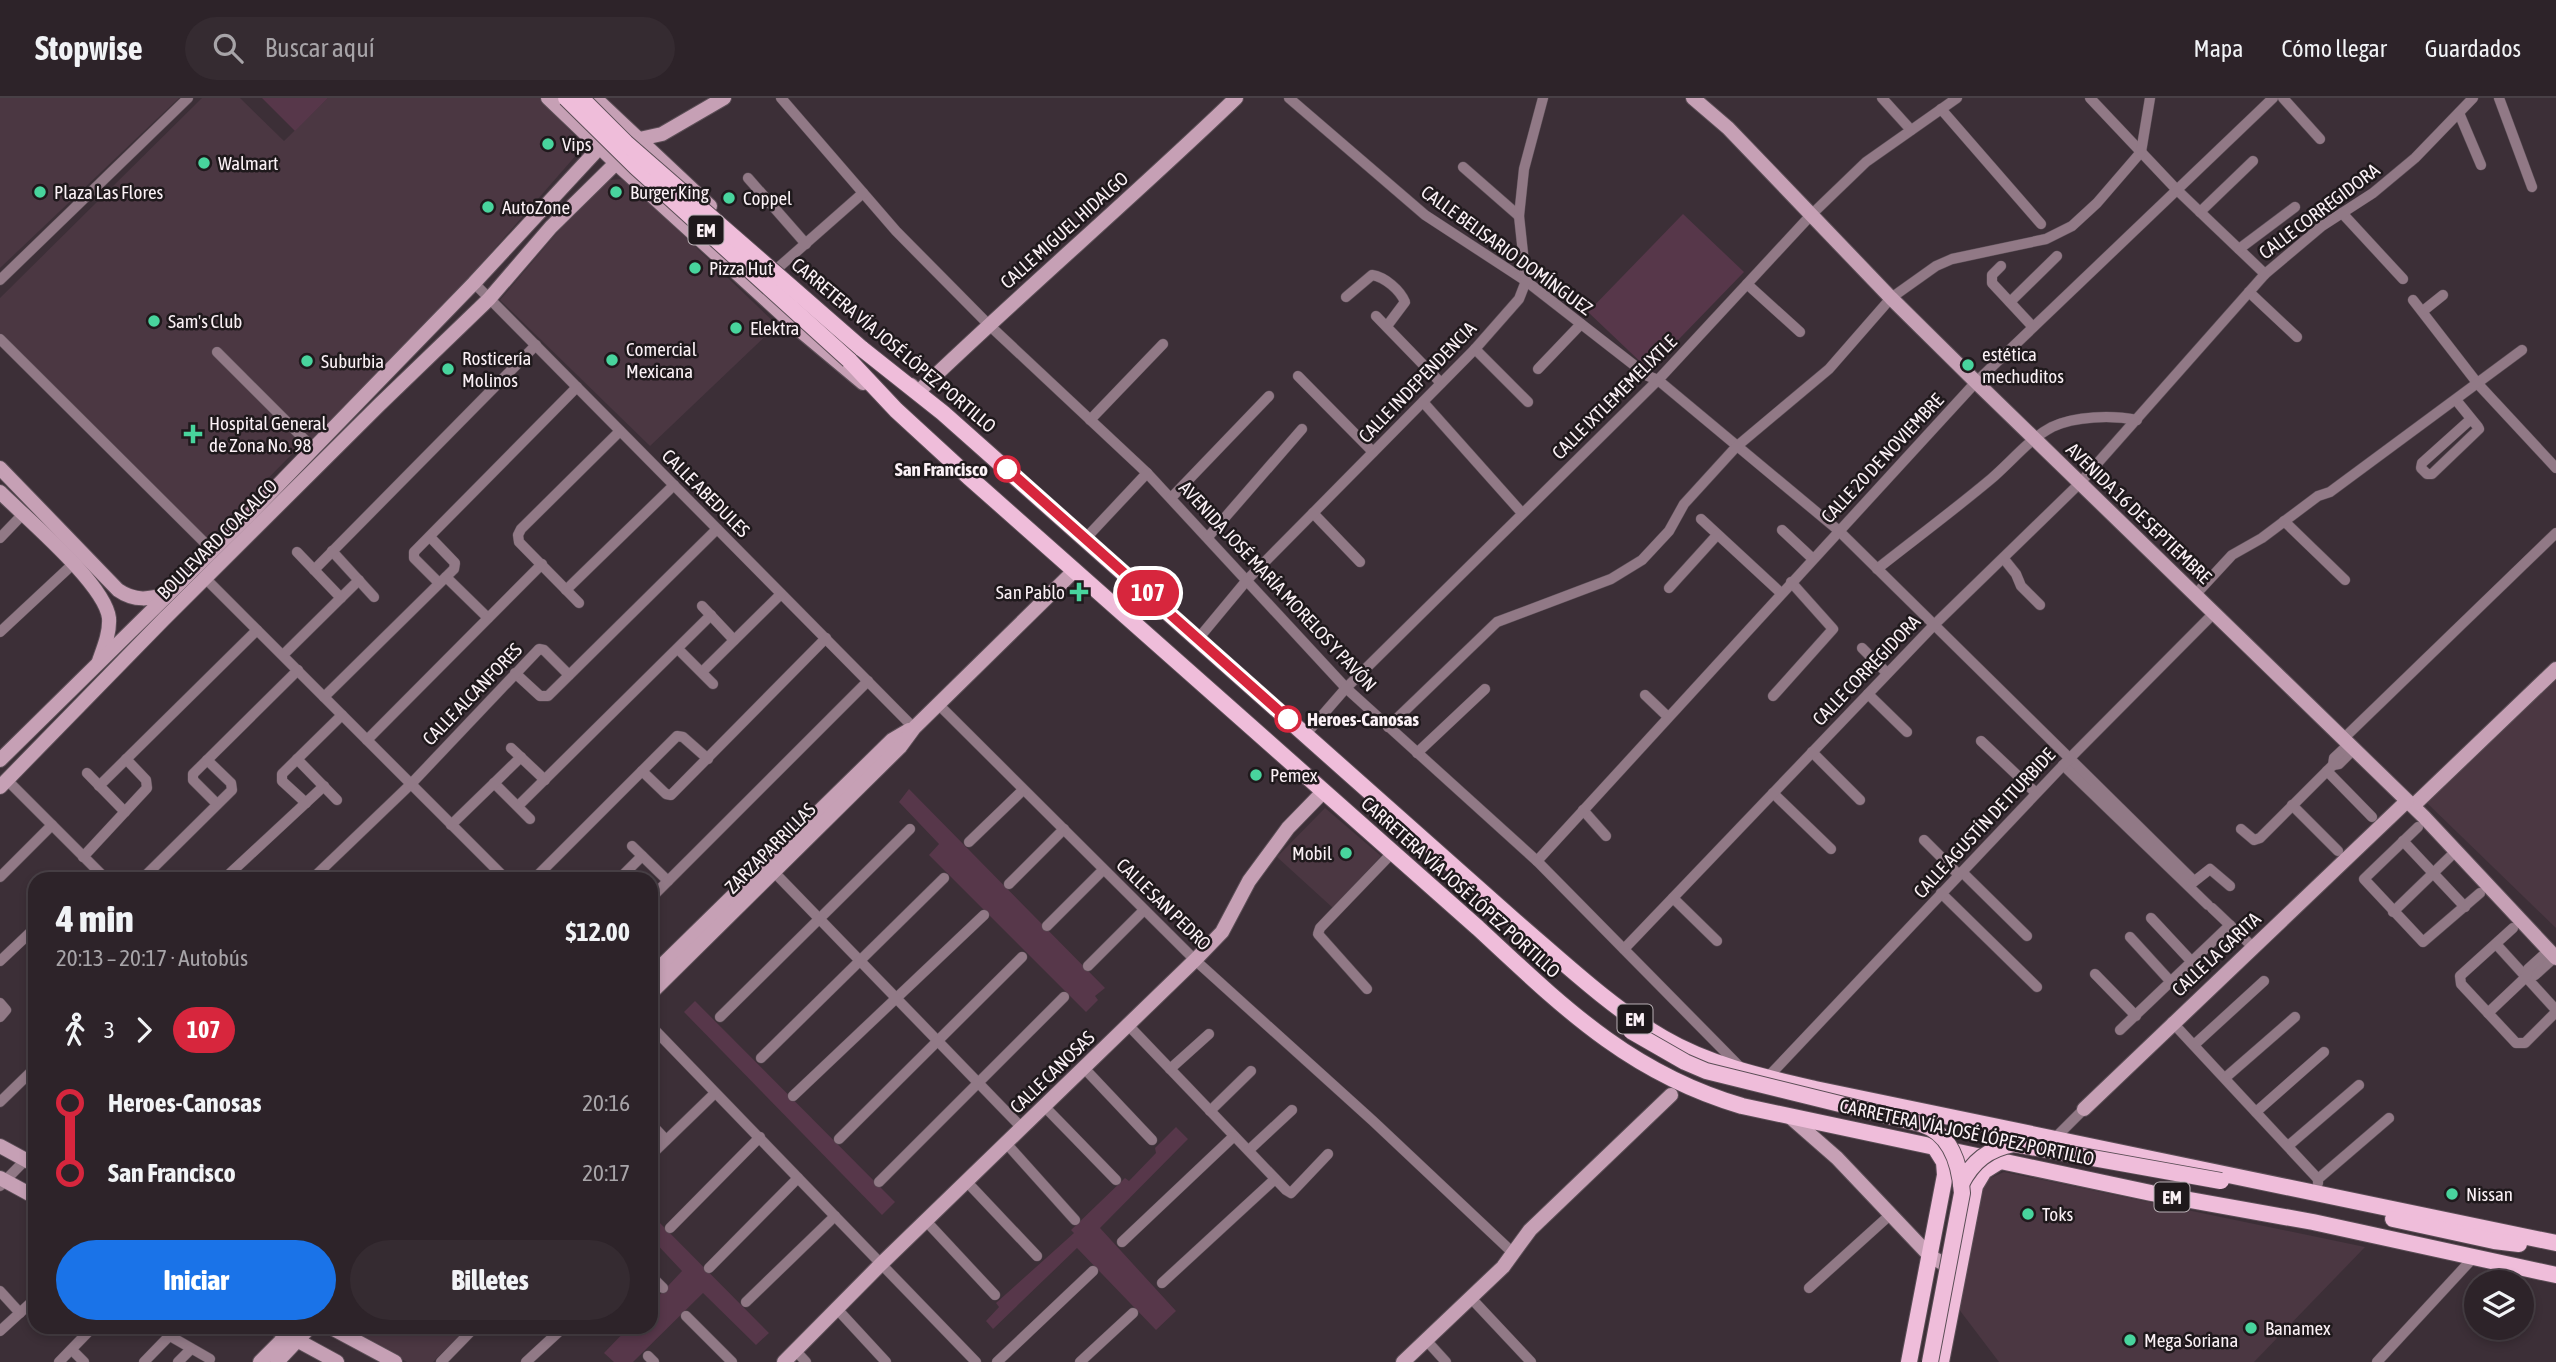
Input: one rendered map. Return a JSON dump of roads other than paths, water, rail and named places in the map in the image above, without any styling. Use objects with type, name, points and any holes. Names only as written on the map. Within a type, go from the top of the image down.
[{"type":"main road","points":[[548,98],[563,105],[599,148],[892,414]]},
{"type":"main road","name":"CARRETERA VÍA JOSÉ LÓPEZ PORTILLO","points":[[581,98],[626,143],[855,354],[892,414],[1074,570],[1547,992],[1608,1042],[1673,1088],[1789,1116],[2151,1193],[2313,1222],[2556,1275]]},
{"type":"main road","points":[[563,105],[569,115],[580,114],[586,108],[589,98]]},
{"type":"main road","points":[[595,98],[692,190],[918,392]]},
{"type":"main road","points":[[599,148],[662,134],[724,98]]},
{"type":"main road","name":"CALLE MIGUEL HIDALGO","points":[[918,392],[988,324],[1179,153],[1236,98]]},
{"type":"main road","name":"AVENIDA 16 DE SEPTIEMBRE","points":[[1693,98],[1728,128],[1891,299],[2079,484],[2410,803],[2553,955]]},
{"type":"main road","name":"CARRETERA VÍA JOSÉ LÓPEZ PORTILLO","points":[[563,105],[855,354],[918,392],[1086,538],[1515,921],[1610,1003],[1664,1039],[1746,1073],[1767,1078],[2055,1139],[2318,1186],[2556,1245]]},
{"type":"main road","name":"BOULEVARD COACALCO","points":[[3,783],[287,496],[489,299],[551,227],[616,163],[636,138]]},
{"type":"main road","name":"BOULEVARD COACALCO","points":[[0,760],[262,502],[474,283],[599,148]]},
{"type":"main road","points":[[670,214],[673,201],[679,194],[692,190]]},
{"type":"main road","points":[[0,468],[125,595],[145,599],[173,592]]},
{"type":"main road","points":[[0,492],[73,565],[96,591],[106,608],[108,629],[99,663]]},
{"type":"main road","points":[[262,502],[287,496]]},
{"type":"main road","points":[[243,542],[250,514]]},
{"type":"main road","name":"ZARZAPARRILLAS","points":[[658,986],[1074,570]]},
{"type":"main road","name":"CALLE LA GARITA","points":[[2084,1109],[2252,946],[2556,669]]},
{"type":"main road","name":"ZARZAPARRILLAS","points":[[658,969],[892,740],[914,728]]},
{"type":"main road","name":"CALLE CANOSAS","points":[[784,1362],[801,1357],[838,1310],[881,1264],[1129,1026],[1222,932],[1249,881],[1288,828],[1323,792]]},
{"type":"main road","points":[[1515,921],[1585,992],[1631,1031],[1676,1058],[1706,1071],[1928,1126],[1946,1142],[1960,1170],[1962,1193],[1928,1362]]},
{"type":"main road","points":[[1403,1362],[1503,1267],[1530,1230],[1673,1088]]},
{"type":"main road","points":[[1789,1116],[1837,1158],[1930,1256],[1947,1265],[1953,1265],[1961,1259]]},
{"type":"main road","points":[[1928,1362],[1959,1188],[1970,1167],[1997,1147],[2027,1145],[2221,1181],[2494,1241],[2556,1245]]},
{"type":"main road","points":[[0,1146],[28,1157]]},
{"type":"main road","points":[[1909,1362],[1945,1175],[1944,1162],[1934,1146]]},
{"type":"main road","points":[[1941,1362],[1979,1178],[1991,1165],[2000,1161]]},
{"type":"main road","points":[[2,1182],[28,1194]]},
{"type":"main road","points":[[1927,1273],[1934,1268],[1944,1268],[1950,1272],[1956,1284]]},
{"type":"main road","points":[[260,1362],[294,1334]]},
{"type":"main road","points":[[277,1362],[294,1334]]},
{"type":"main road","points":[[294,1334],[337,1362]]},
{"type":"main road","points":[[343,1334],[395,1362]]},
{"type":"street","points":[[0,280],[188,98]]},
{"type":"street","points":[[782,98],[896,231],[988,324]]},
{"type":"street","name":"CALLE BELISARIO DOMÍNGUEZ","points":[[1289,98],[1425,215],[1526,281],[1648,376],[1658,380],[1838,530],[1934,625]]},
{"type":"street","points":[[1526,281],[1519,216],[1524,169],[1543,98]]},
{"type":"street","points":[[1882,98],[1910,130]]},
{"type":"street","points":[[2090,98],[2176,189],[2265,274]]},
{"type":"street","points":[[1388,727],[1497,622],[1611,579],[1642,560],[1669,531],[1690,497],[1736,447],[1829,369],[1891,299],[1936,266],[1952,259],[2046,239],[2072,226],[2097,203],[2141,152],[2150,98]]},
{"type":"street","name":"CALLE 20 DE NOVIEMBRE","points":[[1537,860],[1976,382],[2273,98]]},
{"type":"street","points":[[2283,98],[2320,138]]},
{"type":"street","name":"CALLE CORREGIDORA","points":[[1624,949],[1934,625],[2079,484],[2265,274],[2322,226],[2373,193],[2415,158],[2473,98]]},
{"type":"street","points":[[2499,98],[2532,187]]},
{"type":"street","name":"CALLE IXTLEMEMELIXTLE","points":[[1306,734],[1346,688],[1658,380],[1811,215],[1866,162],[1954,99]]},
{"type":"street","points":[[1941,109],[2041,224]]},
{"type":"street","points":[[2459,113],[2481,165]]},
{"type":"street","points":[[2200,212],[2253,161]]},
{"type":"street","points":[[1463,167],[1519,216]]},
{"type":"street","points":[[748,178],[806,244]]},
{"type":"street","points":[[779,267],[863,193]]},
{"type":"street","points":[[2239,249],[2295,206]]},
{"type":"street","points":[[2343,213],[2403,279]]},
{"type":"street","points":[[2010,302],[2057,256]]},
{"type":"street","points":[[2001,266],[1990,279],[2033,327]]},
{"type":"street","points":[[1346,297],[1372,275],[1383,278],[1405,302],[1387,326]]},
{"type":"street","name":"CALLE INDEPENDENCIA","points":[[1198,639],[1247,580],[1475,349],[1519,299],[1526,281]]},
{"type":"street","name":"CALLE ABEDULES","points":[[474,283],[914,728]]},
{"type":"street","points":[[1748,284],[1800,332]]},
{"type":"street","points":[[2249,292],[2297,337]]},
{"type":"street","points":[[2423,312],[2443,295]]},
{"type":"street","points":[[2413,299],[2478,384],[2556,468]]},
{"type":"street","points":[[1376,316],[1441,383]]},
{"type":"street","name":"AVENIDA JOSÉ MARÍA MORELOS Y PAVÓN","points":[[988,324],[1147,473],[1346,688],[1537,860],[1746,1073]]},
{"type":"street","points":[[1538,369],[1581,324]]},
{"type":"street","points":[[0,339],[213,551]]},
{"type":"street","points":[[1090,420],[1163,344]]},
{"type":"street","points":[[314,570],[536,345]]},
{"type":"street","points":[[1475,349],[1528,402]]},
{"type":"street","points":[[2195,594],[2231,555],[2262,538],[2318,496],[2330,492],[2522,350]]},
{"type":"street","points":[[217,352],[313,448]]},
{"type":"street","points":[[1298,376],[1373,452]]},
{"type":"street","points":[[488,618],[413,555],[577,387]]},
{"type":"street","points":[[1171,498],[1269,396]]},
{"type":"street","points":[[2456,400],[2479,429],[2478,432],[2432,474],[2427,474],[2420,466],[2471,419]]},
{"type":"street","points":[[1423,402],[1522,513]]},
{"type":"street","points":[[1877,569],[1974,493],[2035,438],[2054,426],[2106,416],[2137,420]]},
{"type":"street","points":[[1208,537],[1302,429]]},
{"type":"street","points":[[579,603],[519,542],[518,535],[620,431]]},
{"type":"street","points":[[1086,538],[1147,473]]},
{"type":"street","points":[[566,590],[674,485]]},
{"type":"street","points":[[1313,513],[1360,562]]},
{"type":"street","points":[[0,538],[22,515]]},
{"type":"street","points":[[1701,519],[1781,593]]},
{"type":"street","points":[[2284,521],[2345,580]]},
{"type":"street","points":[[515,673],[543,698],[548,696],[717,528]]},
{"type":"street","points":[[1782,530],[1813,559]]},
{"type":"street","points":[[2241,829],[2254,840],[2260,838],[2330,768],[2334,758],[2556,533]]},
{"type":"street","points":[[1669,588],[1717,535]]},
{"type":"street","points":[[324,696],[454,569],[455,563],[430,537]]},
{"type":"street","points":[[332,551],[374,597]]},
{"type":"street","points":[[297,552],[341,598]]},
{"type":"street","points":[[2004,559],[2016,574],[2021,586],[2040,605]]},
{"type":"street","points":[[367,740],[542,564]]},
{"type":"street","points":[[0,632],[73,565]]},
{"type":"street","points":[[206,579],[499,872]]},
{"type":"street","points":[[283,655],[359,580]]},
{"type":"street","points":[[1773,696],[1833,629],[1791,583]]},
{"type":"street","points":[[702,672],[781,594]]},
{"type":"street","points":[[702,606],[734,640]]},
{"type":"street","name":"CALLE AGUSTÍN DE ITURBIDE","points":[[1767,1078],[2036,793],[2214,613]]},
{"type":"street","points":[[519,806],[710,615]]},
{"type":"street","points":[[1934,625],[2066,762],[2252,946]]},
{"type":"street","points":[[99,786],[257,630]]},
{"type":"street","points":[[642,771],[666,794],[671,795],[826,638]]},
{"type":"street","points":[[1862,648],[1888,673]]},
{"type":"street","name":"CALLE ALCANFORES","points":[[319,872],[411,784],[541,649],[569,675]]},
{"type":"street","points":[[678,649],[713,684]]},
{"type":"street","points":[[217,804],[192,777],[298,670]]},
{"type":"street","points":[[658,891],[868,681]]},
{"type":"street","points":[[1417,753],[1485,689]]},
{"type":"street","points":[[1868,694],[1907,732]]},
{"type":"street","points":[[1645,695],[1668,717]]},
{"type":"street","name":"CALLE SAN PEDRO","points":[[938,704],[1195,960],[1373,1121],[1512,1252]]},
{"type":"street","points":[[306,803],[281,778],[342,715]]},
{"type":"street","points":[[541,872],[680,735],[708,759]]},
{"type":"street","points":[[1981,741],[2036,793]]},
{"type":"street","points":[[511,748],[545,780]]},
{"type":"street","points":[[1812,752],[1860,800]]},
{"type":"street","points":[[451,824],[521,757]]},
{"type":"street","points":[[83,857],[148,785],[126,759]]},
{"type":"street","points":[[298,759],[337,800]]},
{"type":"street","points":[[149,872],[233,787],[207,760]]},
{"type":"street","points":[[2330,768],[2372,817]]},
{"type":"street","points":[[87,773],[125,812]]},
{"type":"street","points":[[3,783],[52,825],[98,872]]},
{"type":"street","points":[[494,783],[530,819]]},
{"type":"street","points":[[231,872],[324,786]]},
{"type":"street","points":[[969,842],[1023,790]]},
{"type":"street","points":[[1773,793],[1831,849]]},
{"type":"street","points":[[2292,805],[2337,851]]},
{"type":"street","points":[[1583,810],[1606,836]]},
{"type":"street","points":[[0,877],[52,825]]},
{"type":"street","points":[[2418,827],[2364,879],[2393,912],[2423,942],[2480,893]]},
{"type":"street","points":[[720,1017],[910,829]]},
{"type":"street","points":[[1009,884],[1063,830]]},
{"type":"street","points":[[1924,840],[2027,936]]},
{"type":"street","points":[[2403,841],[2465,907]]},
{"type":"street","points":[[632,846],[667,881]]},
{"type":"street","points":[[2393,912],[2456,851]]},
{"type":"street","points":[[1367,989],[1318,933],[1359,885],[1392,853]]},
{"type":"street","points":[[626,872],[642,856]]},
{"type":"street","points":[[92,872],[95,869]]},
{"type":"street","points":[[2191,884],[2210,869],[2230,886]]},
{"type":"street","points":[[1047,926],[1103,870]]},
{"type":"street","points":[[774,872],[1022,1128]]},
{"type":"street","points":[[761,1058],[943,878]]},
{"type":"street","points":[[1941,894],[2037,987]]},
{"type":"street","points":[[1673,898],[1717,941]]},
{"type":"street","points":[[1088,966],[1144,910]]},
{"type":"street","points":[[793,1096],[984,915]]},
{"type":"street","points":[[2151,918],[2192,962]]},
{"type":"street","points":[[2120,1030],[2230,925]]},
{"type":"street","points":[[2496,944],[2556,1011],[2520,1044],[2516,1043],[2459,980],[2496,944],[2513,928]]},
{"type":"street","points":[[0,961],[28,935]]},
{"type":"street","points":[[2130,937],[2171,982]]},
{"type":"street","points":[[2488,1013],[2526,977],[2528,969],[2553,955]]},
{"type":"street","points":[[839,1139],[1022,957]]},
{"type":"street","points":[[2095,974],[2136,1016]]},
{"type":"street","points":[[2194,1045],[2264,981]]},
{"type":"street","points":[[879,1182],[1063,996]]},
{"type":"street","points":[[0,1003],[6,1010],[0,1017]]},
{"type":"street","points":[[2225,1078],[2295,1017]]},
{"type":"street","points":[[2172,1022],[2288,1146],[2318,1186],[2389,1118]]},
{"type":"street","points":[[1129,1026],[1233,1137],[1291,1193],[1328,1154]]},
{"type":"street","points":[[658,1033],[976,1362]]},
{"type":"street","points":[[1170,1069],[1209,1034]]},
{"type":"street","points":[[2256,1112],[2324,1052]]},
{"type":"street","points":[[1084,1068],[1152,1140]]},
{"type":"street","points":[[1210,1111],[1251,1071]]},
{"type":"street","points":[[0,1101],[28,1075]]},
{"type":"street","points":[[2288,1146],[2359,1085]]},
{"type":"street","points":[[658,1148],[715,1093]]},
{"type":"street","points":[[1044,1107],[1116,1180]]},
{"type":"street","name":"CALLE LA GARITA","points":[[2055,1139],[2084,1109]]},
{"type":"street","points":[[1249,1150],[1292,1110]]},
{"type":"street","points":[[658,1131],[666,1140]]},
{"type":"street","points":[[670,1228],[760,1137]]},
{"type":"street","points":[[1122,1242],[1233,1137]]},
{"type":"street","points":[[1006,1143],[1075,1220]]},
{"type":"street","points":[[2,1182],[28,1162]]},
{"type":"street","points":[[709,1268],[798,1178]]},
{"type":"street","points":[[1162,1283],[1275,1179]]},
{"type":"street","points":[[967,1182],[1037,1256]]},
{"type":"street","points":[[1809,1288],[1891,1214]]},
{"type":"street","points":[[746,1302],[835,1216]]},
{"type":"street","points":[[926,1221],[995,1294]]},
{"type":"street","points":[[2377,1362],[2473,1258]]},
{"type":"street","points":[[997,1362],[1093,1271]]},
{"type":"street","points":[[658,1283],[663,1288]]},
{"type":"street","points":[[0,1292],[20,1313]]},
{"type":"street","points":[[1470,1297],[1531,1362]]},
{"type":"street","points":[[0,1331],[28,1305]]},
{"type":"street","points":[[838,1310],[886,1362]]},
{"type":"street","points":[[1080,1362],[1133,1312]]},
{"type":"street","points":[[686,1316],[732,1362]]},
{"type":"street","points":[[59,1362],[86,1334]]},
{"type":"street","points":[[440,1362],[468,1334]]},
{"type":"street","points":[[526,1362],[556,1334]]},
{"type":"street","points":[[144,1362],[170,1336],[210,1359]]},
{"type":"street","points":[[1426,1340],[1446,1362]]},
{"type":"street","points":[[72,1349],[84,1362]]},
{"type":"street","points":[[178,1362],[191,1349]]},
{"type":"place","name":"Vips","points":[[548,144]]},
{"type":"place","name":"Walmart","points":[[204,163]]},
{"type":"place","name":"Plaza Las Flores","points":[[40,192]]},
{"type":"place","name":"Burger King","points":[[616,192]]},
{"type":"place","name":"Coppel","points":[[729,198]]},
{"type":"place","name":"AutoZone","points":[[488,207]]},
{"type":"place","name":"Pizza Hut","points":[[695,268]]},
{"type":"place","name":"Sam's Club","points":[[154,321]]},
{"type":"place","name":"Elektra","points":[[736,328]]},
{"type":"place","name":"Comercial Mexicana","points":[[612,360]]},
{"type":"place","name":"Suburbia","points":[[307,361]]},
{"type":"place","name":"estética mechuditos","points":[[1968,365]]},
{"type":"place","name":"Rosticería Molinos","points":[[448,369]]},
{"type":"place","name":"Hospital General de Zona No. 98","points":[[193,434]]},
{"type":"place","name":"San Francisco","points":[[1007,469]]},
{"type":"place","name":"San Pablo","points":[[1079,592]]},
{"type":"place","name":"Heroes-Canosas","points":[[1288,719]]},
{"type":"place","name":"Pemex","points":[[1256,775]]},
{"type":"place","name":"Mobil","points":[[1346,853]]},
{"type":"place","name":"Nissan","points":[[2452,1194]]},
{"type":"place","name":"Toks","points":[[2028,1214]]},
{"type":"place","name":"Banamex","points":[[2251,1328]]},
{"type":"place","name":"Mega Soriana","points":[[2130,1340]]}]
